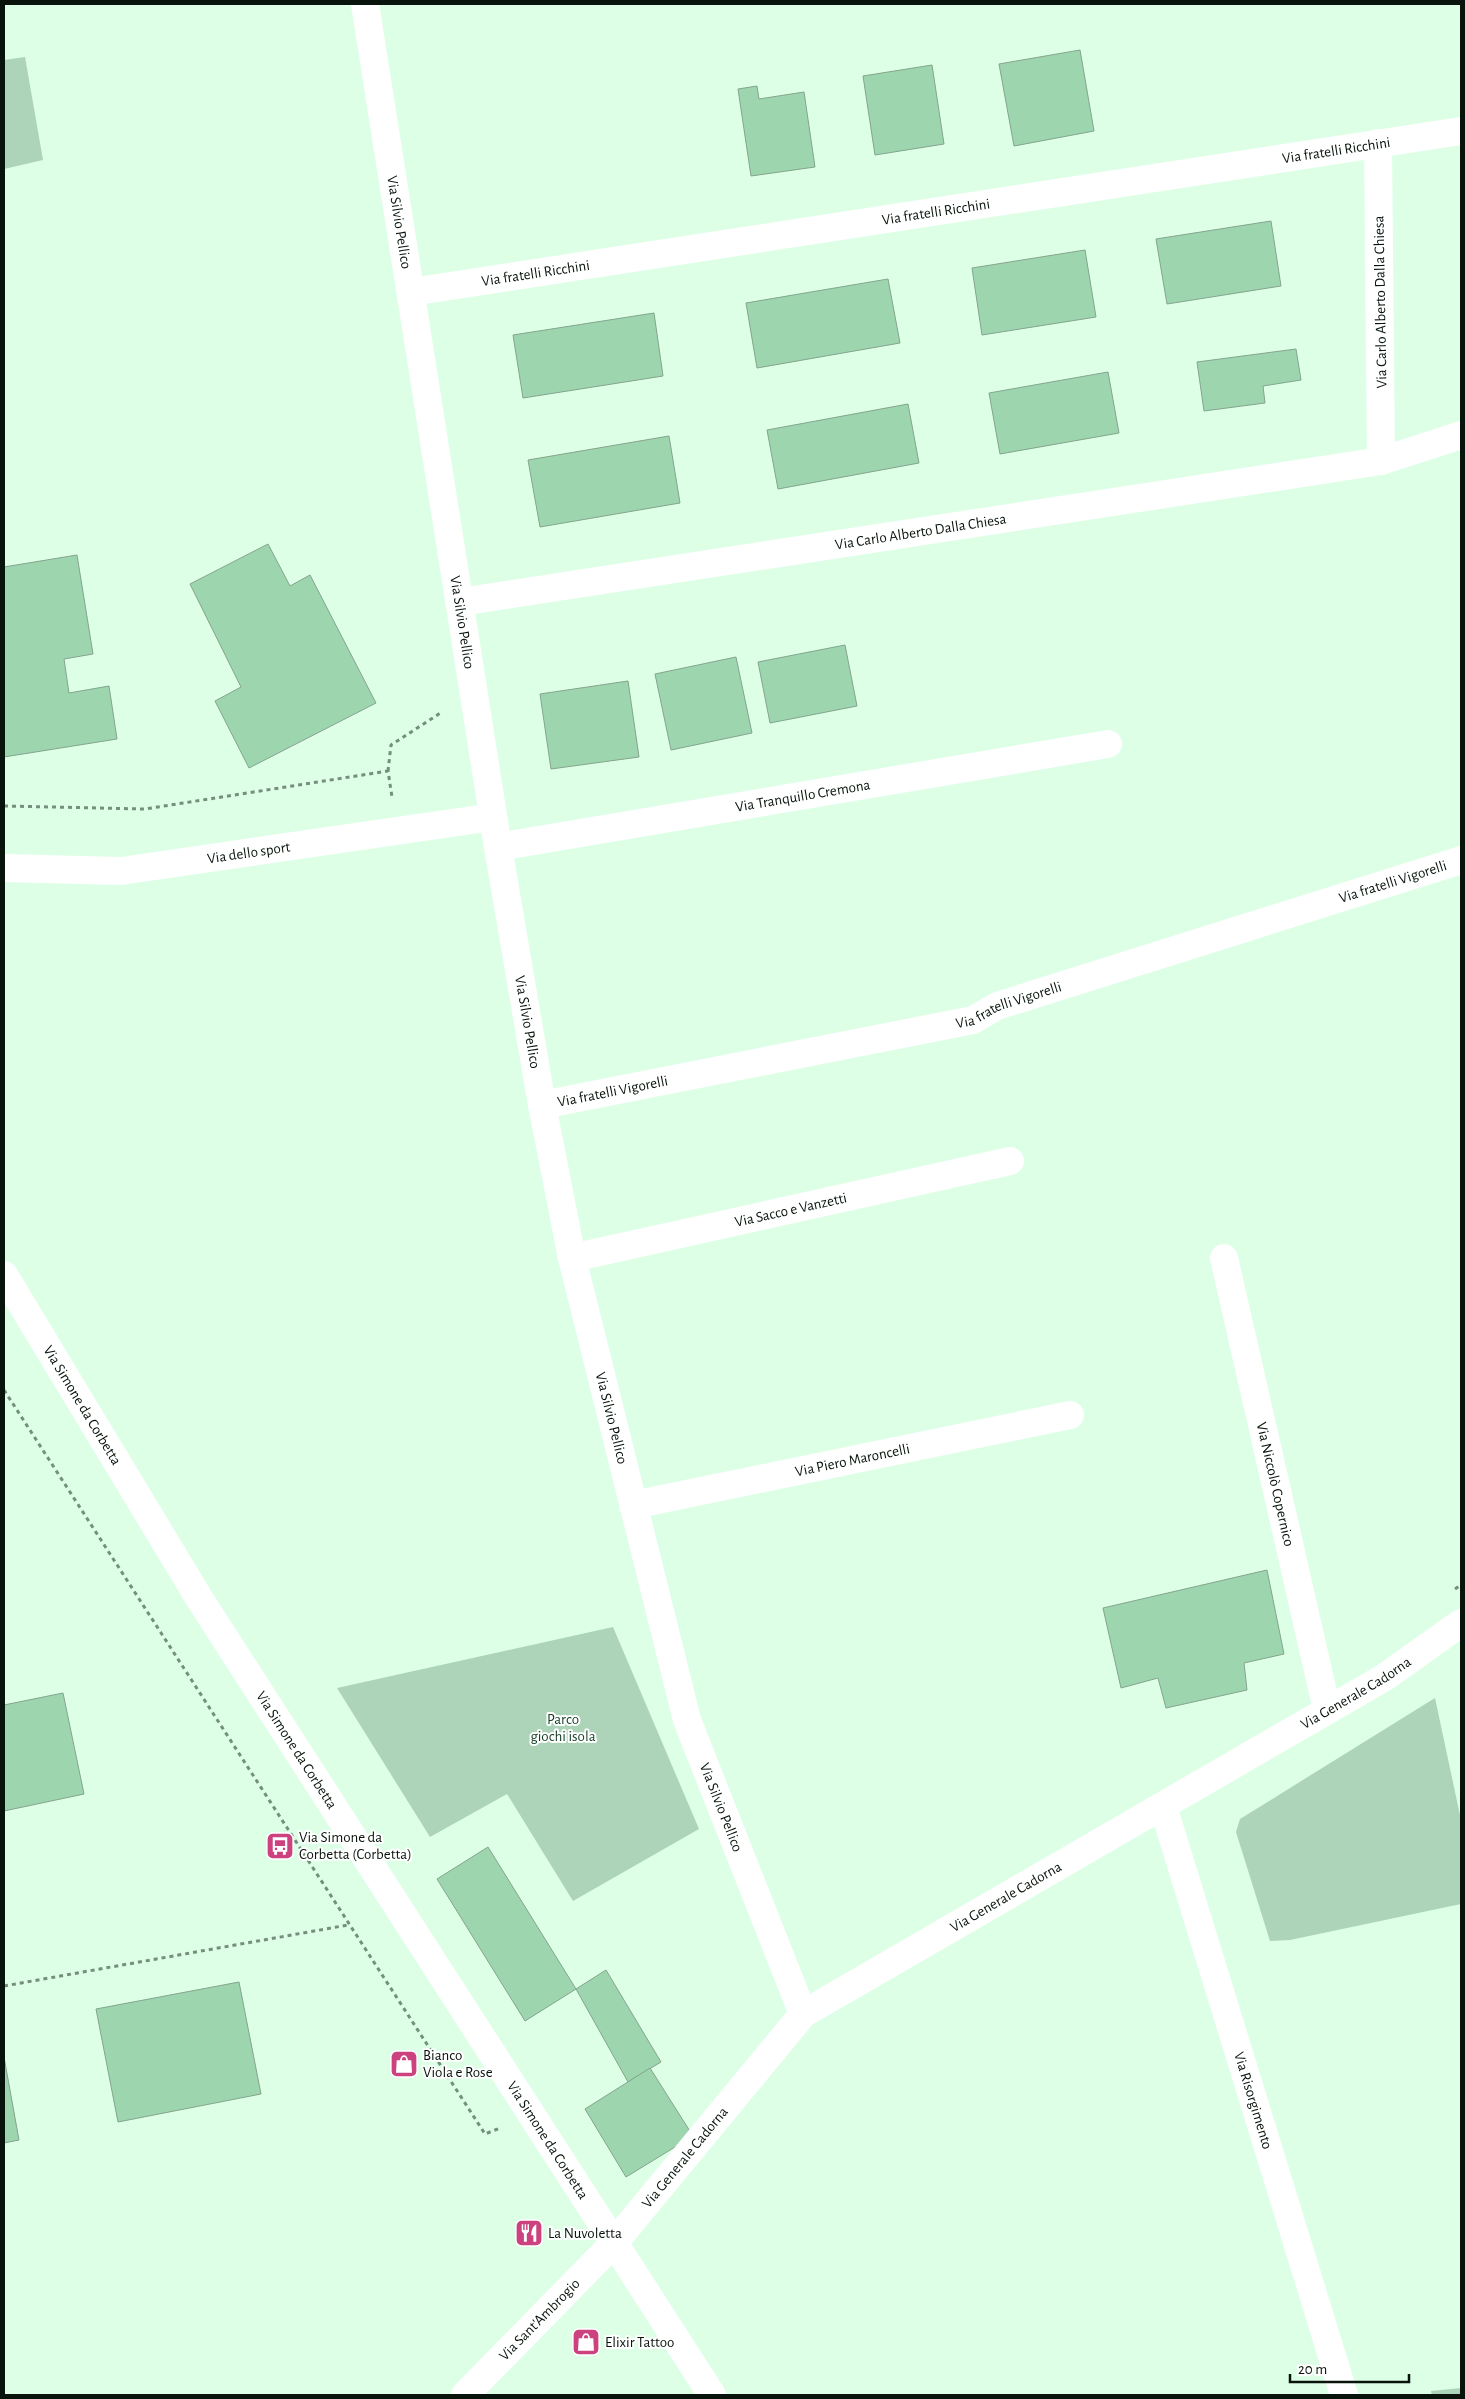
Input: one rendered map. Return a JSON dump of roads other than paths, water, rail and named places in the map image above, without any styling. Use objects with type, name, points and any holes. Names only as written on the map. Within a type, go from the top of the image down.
[{"type":"street","name":"Via Silvio Pellico","points":[[365,4],[493,817],[542,1106],[572,1258],[686,1720],[803,2014]]},
{"type":"street","name":"Via fratelli Ricchini","points":[[411,292],[1461,131]]},
{"type":"street","name":"Via Carlo Alberto Dalla Chiesa","points":[[1378,144],[1381,461]]},
{"type":"street","name":"Via Carlo Alberto Dalla Chiesa","points":[[460,602],[1381,461],[1461,435]]},
{"type":"street","name":"Via Tranquillo Cremona","points":[[498,847],[1108,744]]},
{"type":"street","name":"Via dello sport","points":[[4,868],[121,870],[493,817]]},
{"type":"street","name":"Via fratelli Vigorelli","points":[[542,1106],[973,1020],[997,1006],[1461,860]]},
{"type":"street","name":"Via Sacco e Vanzetti","points":[[572,1258],[1010,1160]]},
{"type":"street","name":"Via Niccolò Copernico","points":[[1224,1258],[1327,1710]]},
{"type":"street","name":"Via Simone da Corbetta","points":[[4,1274],[199,1598],[712,2395]]},
{"type":"street","name":"Via Piero Maroncelli","points":[[633,1505],[1070,1415]]},
{"type":"street","name":"Via Generale Cadorna","points":[[614,2243],[803,2014],[1385,1677],[1461,1624]]},
{"type":"street","name":"Via Risorgimento","points":[[1163,1806],[1344,2395]]},
{"type":"street","name":"Via Sant'Ambrogio","points":[[465,2395],[614,2243]]},
{"type":"place","name":"Via Simone da Corbetta (Corbetta)","points":[[280,1846]]},
{"type":"place","name":"Bianco Viola e Rose","points":[[404,2064]]},
{"type":"place","name":"La Nuvoletta","points":[[529,2233]]},
{"type":"place","name":"Elixir Tattoo","points":[[586,2342]]},
{"type":"park label","name":"Parco giochi isola","points":[[563,1728]]}]
